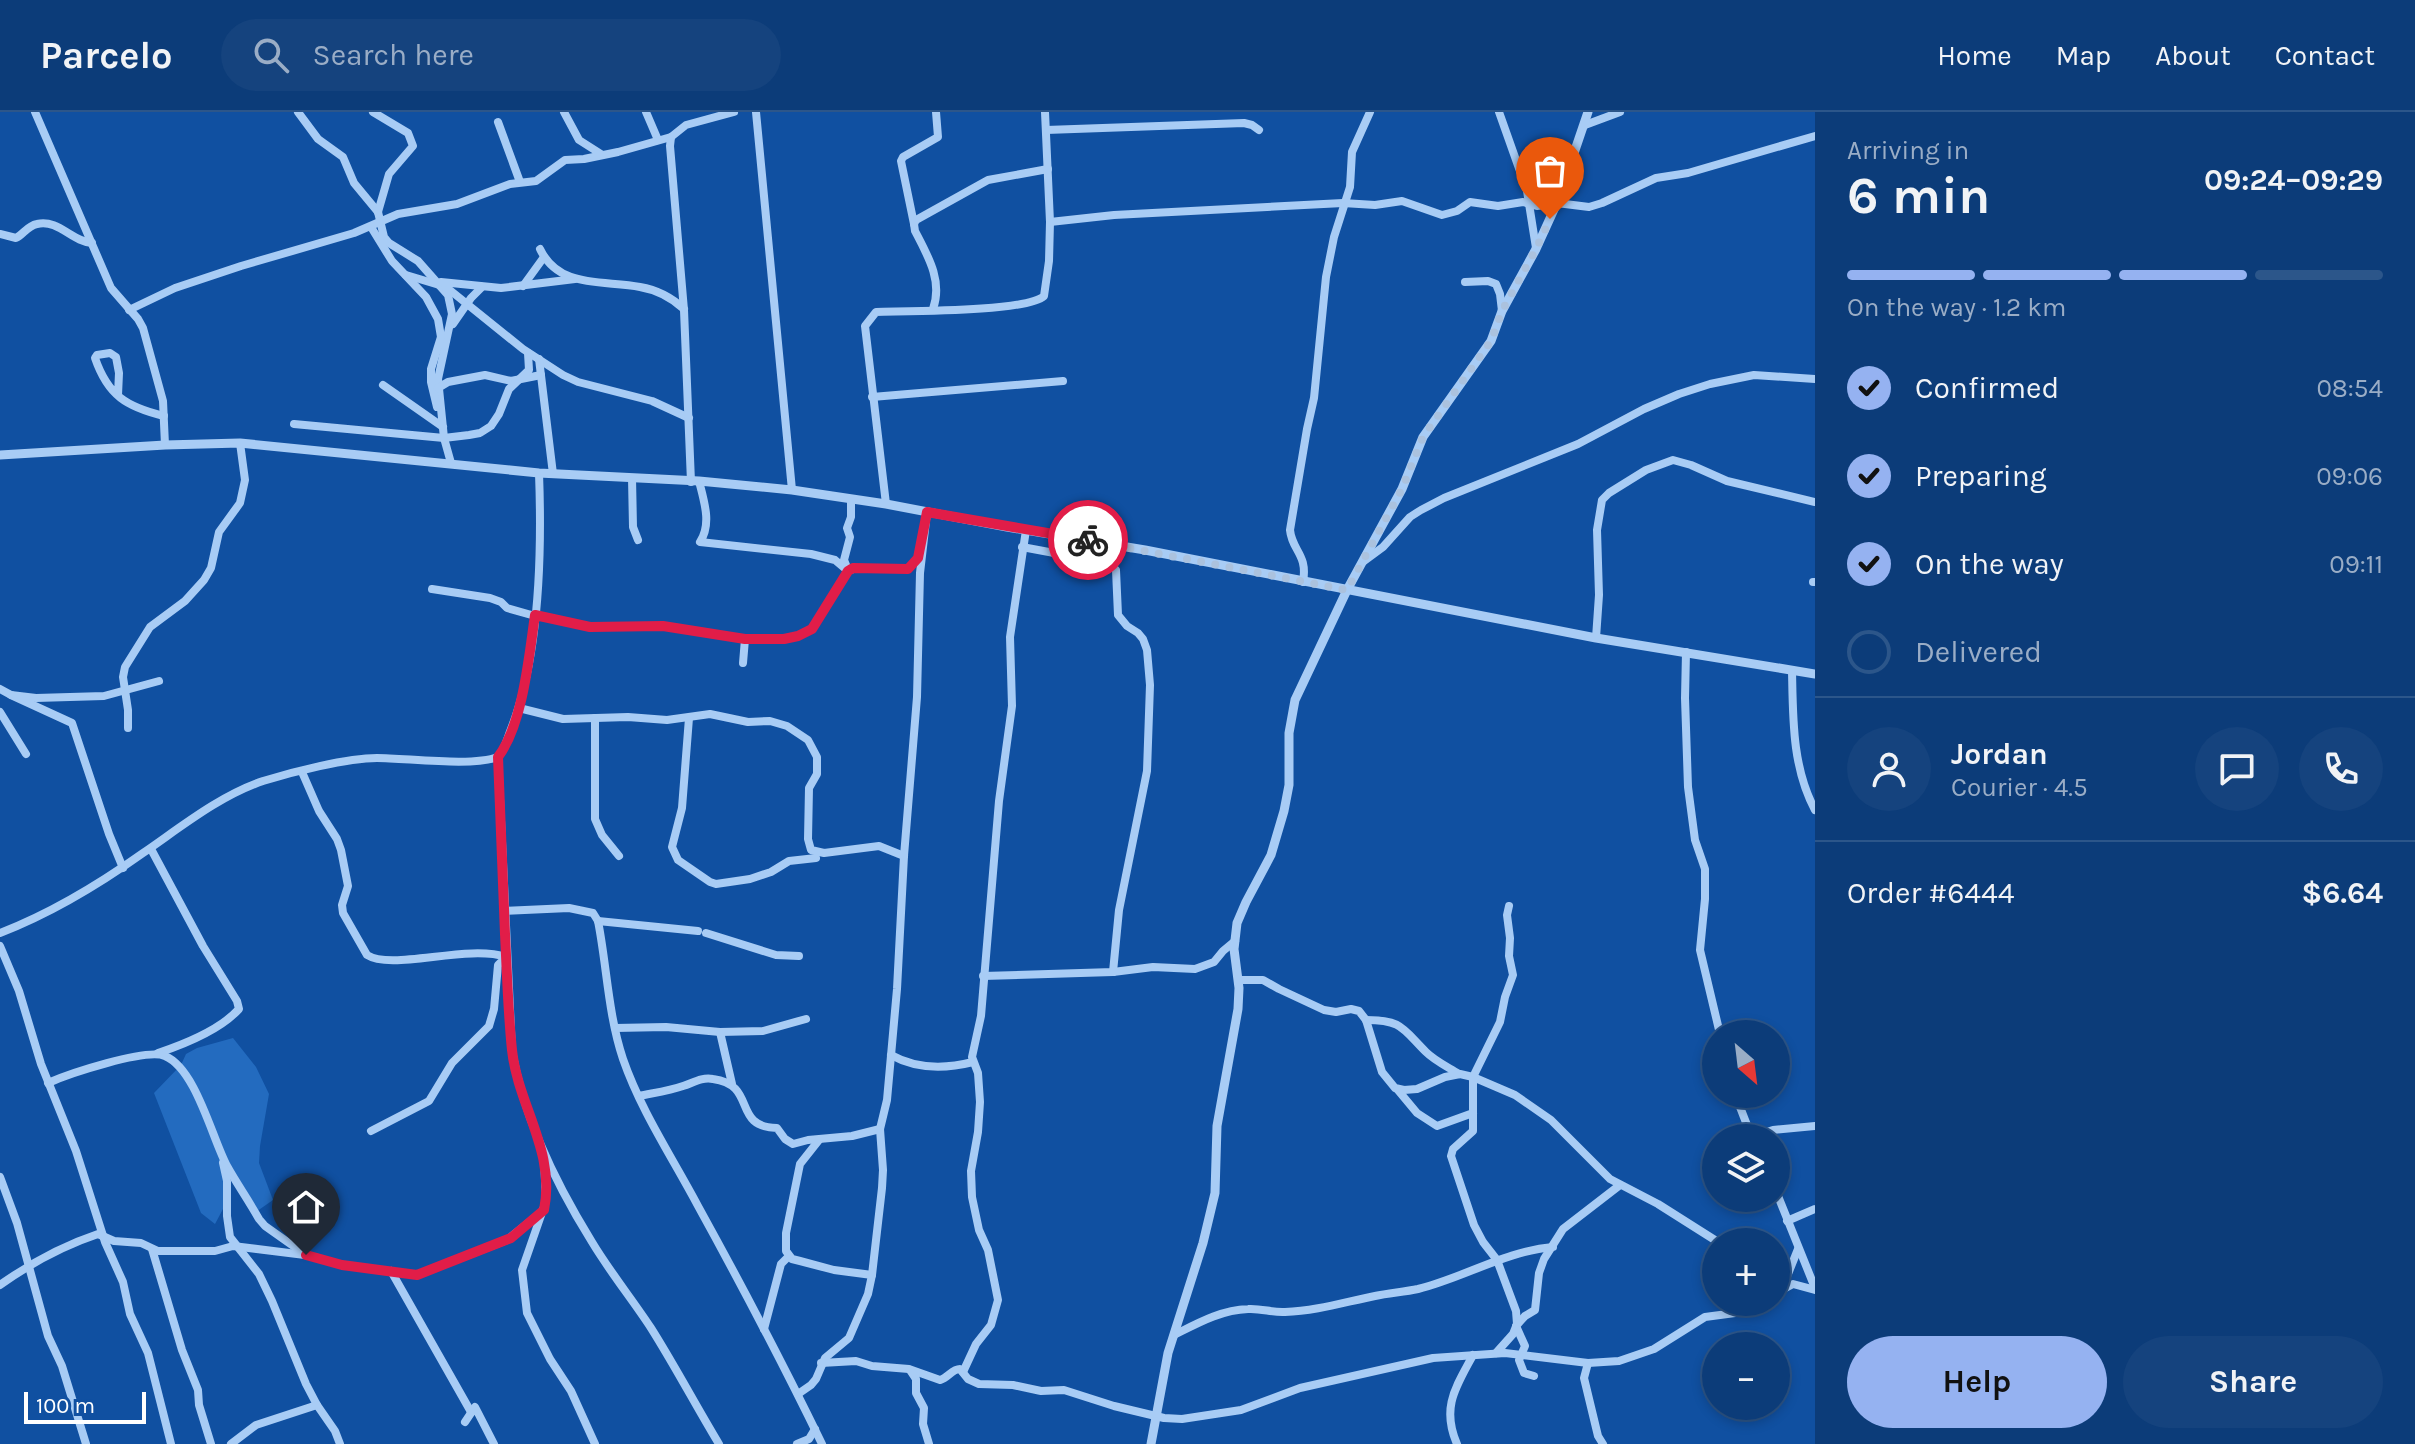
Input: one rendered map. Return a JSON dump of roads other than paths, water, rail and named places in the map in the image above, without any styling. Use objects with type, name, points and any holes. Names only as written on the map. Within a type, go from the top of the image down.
[{"type":"street","points":[[35,112],[111,288],[143,328],[163,401],[165,445]]},
{"type":"street","points":[[298,112],[318,139],[343,157],[354,183],[378,212],[384,237],[418,261],[448,295],[452,305],[450,329],[438,371],[438,388],[444,438],[451,463]]},
{"type":"street","points":[[373,112],[391,120],[408,133],[413,146],[389,174],[378,212]]},
{"type":"street","points":[[564,112],[579,140],[601,154]]},
{"type":"street","points":[[646,112],[658,140]]},
{"type":"street","points":[[129,310],[175,288],[371,227],[403,213],[457,204],[520,182],[536,181],[565,160],[584,159],[671,137],[686,125],[734,112]]},
{"type":"street","points":[[756,112],[792,490]]},
{"type":"street","points":[[933,309],[937,298],[935,276],[914,224],[901,161],[938,137],[936,112]]},
{"type":"street","points":[[886,504],[865,326],[876,312],[975,310],[1040,300],[1046,290],[1050,222],[1045,112]]},
{"type":"street","points":[[1303,582],[1304,560],[1292,540],[1290,530],[1314,398],[1324,292],[1343,203],[1350,187],[1352,152],[1370,112]]},
{"type":"street","points":[[1499,112],[1523,177],[1536,249]]},
{"type":"street","points":[[1151,1444],[1174,1335],[1215,1193],[1217,1126],[1237,1020],[1235,941],[1240,912],[1271,855],[1284,811],[1289,785],[1287,755],[1295,700],[1347,590],[1402,489],[1423,437],[1491,341],[1502,311],[1557,203],[1588,112]]},
{"type":"street","points":[[1585,125],[1620,112]]},
{"type":"street","points":[[498,122],[520,182]]},
{"type":"street","points":[[1046,130],[1244,123],[1259,130]]},
{"type":"street","points":[[1050,222],[1114,215],[1343,203],[1375,205],[1402,201],[1442,215],[1457,211],[1470,202],[1498,206],[1523,202],[1545,206],[1557,203],[1582,207],[1595,205],[1656,178],[1688,173],[1815,136]]},
{"type":"street","points":[[671,137],[695,482],[706,509],[700,542],[811,554],[835,560],[848,571]]},
{"type":"street","points":[[914,224],[920,216],[988,180],[1048,169]]},
{"type":"street","points":[[0,234],[16,238],[33,225],[44,223],[59,227],[83,242],[92,243]]},
{"type":"street","points":[[371,227],[386,253],[426,297],[441,329],[431,369],[431,382],[443,423]]},
{"type":"street","points":[[523,286],[542,253],[552,266],[576,279],[599,284],[639,286],[660,292],[684,310]]},
{"type":"street","points":[[406,275],[482,287],[523,286],[576,279]]},
{"type":"street","points":[[1465,282],[1488,281],[1496,284],[1502,311]]},
{"type":"street","points":[[438,282],[528,352],[578,382],[652,401],[689,418]]},
{"type":"street","points":[[450,329],[482,287]]},
{"type":"street","points":[[294,424],[444,438],[480,433],[491,426],[509,389],[529,370],[528,352]]},
{"type":"street","points":[[118,395],[116,357],[110,353],[97,355],[99,370],[118,395],[132,408],[164,416]]},
{"type":"street","points":[[539,359],[553,474]]},
{"type":"street","points":[[438,388],[448,382],[485,375],[516,381],[541,375]]},
{"type":"street","points":[[1364,561],[1421,510],[1578,444],[1679,394],[1754,375],[1815,379]]},
{"type":"street","points":[[872,397],[1063,381]]},
{"type":"street","points":[[383,385],[443,423]]},
{"type":"street","points":[[128,728],[125,667],[150,627],[185,601],[211,568],[219,532],[240,503],[245,480],[240,443]]},
{"type":"street","points":[[0,455],[240,443],[539,473],[792,490],[1145,550],[1596,638],[1815,674]]},
{"type":"street","points":[[1596,638],[1599,595],[1597,530],[1602,500],[1646,470],[1673,460],[1727,481],[1815,502]]},
{"type":"street","points":[[539,473],[541,525],[535,615],[519,708],[498,757],[512,1051],[544,1152],[560,1187],[593,1244],[650,1327],[718,1442],[706,1444]]},
{"type":"street","points":[[632,478],[633,527],[638,540]]},
{"type":"street","points":[[848,571],[844,560],[850,537],[847,528],[851,517],[851,499]]},
{"type":"street","points":[[798,1394],[816,1379],[821,1363],[849,1338],[868,1294],[872,1275],[883,1170],[880,1129],[887,1100],[891,1055],[917,697],[920,573],[927,512]]},
{"type":"street","points":[[963,1372],[976,1344],[991,1325],[998,1300],[988,1250],[979,1230],[972,1197],[971,1171],[980,1102],[978,1073],[973,1062],[981,1016],[999,801],[1012,706],[1010,637],[1026,530]]},
{"type":"street","points":[[432,589],[490,598],[507,608],[590,627],[663,626],[745,639],[784,639],[812,629],[848,571],[856,568],[908,569],[918,558],[924,536]]},
{"type":"street","points":[[1022,547],[1112,565],[1116,570],[1118,615],[1138,633],[1147,650],[1150,685],[1147,771],[1119,910],[1113,972]]},
{"type":"street","points":[[743,663],[745,639]]},
{"type":"street","points":[[1686,652],[1688,787],[1695,840],[1705,869],[1700,950],[1717,1020]]},
{"type":"street","points":[[1792,670],[1798,765],[1815,810]]},
{"type":"street","points":[[11,695],[36,698],[104,696],[159,681]]},
{"type":"street","points":[[0,689],[72,723],[123,868]]},
{"type":"street","points":[[519,708],[563,719],[628,717],[667,720],[720,715],[787,726],[808,740],[817,757],[817,774],[809,788],[808,839],[811,850],[824,853],[879,846],[904,856]]},
{"type":"street","points":[[0,712],[26,754]]},
{"type":"street","points":[[595,718],[595,819],[602,835],[619,856]]},
{"type":"street","points":[[689,718],[682,808],[672,847],[678,860],[716,884],[757,878],[789,861],[816,858]]},
{"type":"street","points":[[0,933],[63,906],[194,818],[247,787],[362,759],[474,760],[498,757]]},
{"type":"street","points":[[302,772],[319,811],[337,839],[348,886],[342,905],[343,913],[367,955],[384,961],[470,952],[506,957]]},
{"type":"street","points":[[48,1083],[77,1070],[158,1054],[179,1046],[221,1023],[239,1009],[151,849]]},
{"type":"street","points":[[1509,906],[1509,956],[1513,975],[1500,1022],[1473,1077],[1473,1131],[1453,1149],[1451,1156],[1474,1225],[1497,1262],[1516,1311],[1516,1326],[1525,1346],[1519,1360],[1524,1373],[1534,1376]]},
{"type":"street","points":[[504,911],[569,908],[593,913],[598,921],[615,1028],[623,1059],[649,1121],[699,1207],[822,1444]]},
{"type":"street","points":[[598,921],[702,932],[776,955],[799,956]]},
{"type":"street","points":[[983,976],[1113,972],[1153,967],[1195,969],[1213,963],[1235,941]]},
{"type":"street","points":[[0,946],[19,991],[48,1083],[76,1151],[102,1235],[123,1282],[130,1314],[148,1353],[171,1444]]},
{"type":"street","points":[[371,1131],[429,1101],[452,1063],[489,1026],[494,1009],[498,965],[506,957]]},
{"type":"street","points":[[1238,980],[1263,980],[1329,1012],[1355,1009],[1366,1020],[1382,1072],[1417,1113],[1437,1126],[1473,1113]]},
{"type":"street","points":[[615,1028],[763,1031],[806,1019]]},
{"type":"street","points":[[1366,1020],[1389,1020],[1402,1027],[1428,1054],[1460,1074],[1522,1098],[1551,1120],[1604,1174],[1702,1232]]},
{"type":"street","points":[[720,1032],[732,1084]]},
{"type":"street","points":[[158,1054],[175,1062],[190,1083],[209,1118],[224,1158],[262,1223],[306,1255]]},
{"type":"street","points":[[891,1055],[916,1066],[973,1062]]},
{"type":"street","points":[[1397,1089],[1417,1089],[1460,1074]]},
{"type":"street","points":[[639,1096],[701,1079],[714,1079],[732,1084],[740,1092],[747,1113],[758,1125],[777,1128],[793,1144],[880,1129]]},
{"type":"street","points":[[1790,1128],[1815,1126]]},
{"type":"street","points":[[789,1256],[785,1241],[800,1164],[819,1140]]},
{"type":"street","points":[[544,1152],[544,1210],[523,1262],[527,1313],[550,1359],[571,1391],[595,1444]]},
{"type":"street","points":[[224,1158],[230,1237],[259,1274],[317,1405],[340,1444]]},
{"type":"street","points":[[1,1180],[29,1264],[48,1336],[62,1366],[86,1444]]},
{"type":"street","points":[[1495,1354],[1525,1316],[1535,1310],[1539,1273],[1563,1229],[1620,1185]]},
{"type":"street","points":[[1787,1221],[1815,1209]]},
{"type":"street","points":[[0,1285],[29,1264],[98,1234],[114,1241],[141,1243],[152,1249],[209,1251],[238,1247],[306,1255],[342,1265],[417,1275],[507,1240],[544,1210]]},
{"type":"street","points":[[1784,1212],[1815,1289]]},
{"type":"street","points":[[1174,1335],[1224,1312],[1252,1308],[1283,1313],[1343,1305],[1377,1295],[1416,1290],[1539,1248],[1552,1248]]},
{"type":"street","points":[[152,1249],[182,1350],[198,1390],[199,1405],[211,1444]]},
{"type":"street","points":[[1790,1268],[1798,1249]]},
{"type":"street","points":[[764,1329],[781,1264],[789,1256]]},
{"type":"street","points":[[789,1256],[834,1270],[872,1275]]},
{"type":"street","points":[[391,1271],[471,1412]]},
{"type":"street","points":[[1790,1286],[1815,1289]]},
{"type":"street","points":[[821,1363],[856,1361],[872,1366],[909,1369],[936,1380],[945,1379],[957,1369],[979,1384],[1070,1391],[1097,1402],[1182,1419],[1241,1410],[1300,1388],[1412,1362],[1495,1354],[1606,1363],[1637,1356],[1665,1343],[1705,1317],[1712,1316]]},
{"type":"street","points":[[1457,1444],[1452,1431],[1450,1402],[1473,1355]]},
{"type":"street","points":[[1588,1363],[1584,1378],[1598,1436],[1603,1444]]},
{"type":"street","points":[[909,1369],[916,1379],[916,1393],[924,1408],[923,1424],[929,1444]]},
{"type":"street","points":[[233,1443],[256,1425],[317,1405]]},
{"type":"street","points":[[465,1422],[475,1407],[494,1444]]},
{"type":"street","points":[[797,1444],[809,1439],[815,1429]]}]
